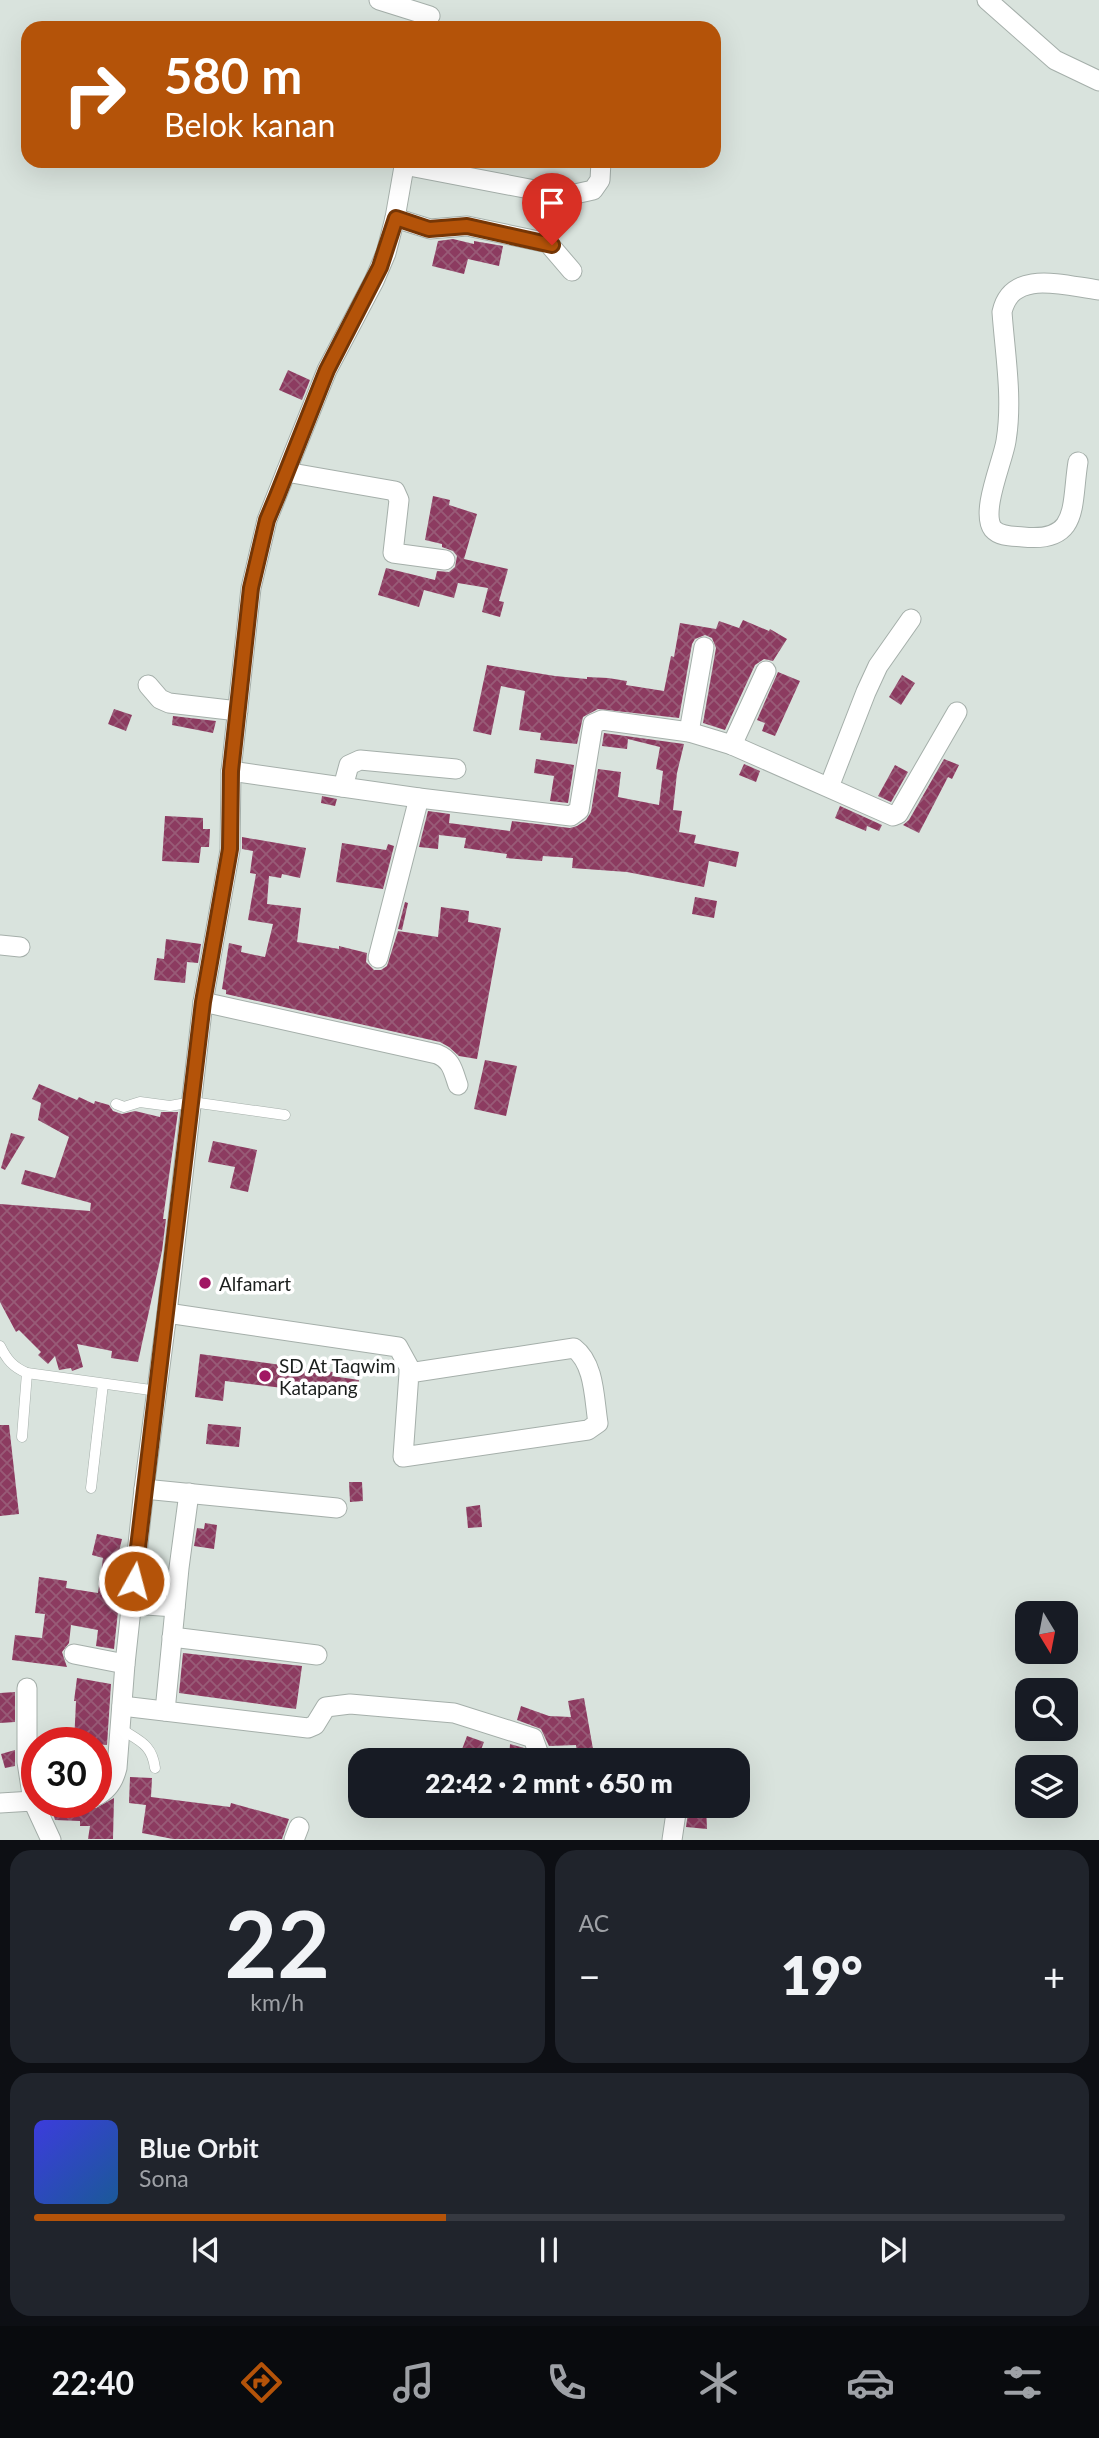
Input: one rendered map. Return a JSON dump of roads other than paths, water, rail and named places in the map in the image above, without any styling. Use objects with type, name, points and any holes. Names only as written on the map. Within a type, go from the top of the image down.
[{"type":"street","points":[[379,0],[431,15]]},
{"type":"street","points":[[987,0],[1055,60],[1099,81]]},
{"type":"street","points":[[112,1782],[120,1729],[144,1489],[158,1391],[203,1002],[230,849],[231,771],[251,588],[267,520],[327,370],[386,253],[396,218],[404,168]]},
{"type":"street","points":[[429,168],[566,196],[593,190],[600,180],[601,168]]},
{"type":"street","points":[[396,218],[429,229],[467,226],[548,243],[572,271]]},
{"type":"street","points":[[1078,462],[1068,523],[1061,532],[1048,537],[1029,538],[1002,535],[993,528],[988,514],[1006,441],[1009,404],[1002,313],[1005,298],[1030,282],[1099,290]]},
{"type":"street","points":[[286,472],[395,491],[399,500],[393,553],[445,560]]},
{"type":"street","points":[[829,787],[878,666],[911,619]]},
{"type":"street","points":[[689,732],[705,646]]},
{"type":"street","points":[[732,745],[766,671]]},
{"type":"street","points":[[148,685],[169,703],[238,711]]},
{"type":"street","points":[[231,771],[419,798],[572,816],[579,810],[593,724],[597,721],[689,732],[732,745],[895,815],[957,712]]},
{"type":"street","points":[[343,787],[349,765],[360,760],[456,769]]},
{"type":"street","points":[[378,958],[419,798]]},
{"type":"street","points":[[203,1002],[437,1054],[446,1057],[452,1065],[458,1085]]},
{"type":"street","points":[[167,1313],[398,1347],[409,1367],[403,1457],[588,1430],[598,1423],[588,1364],[583,1354],[574,1348],[409,1373]]},
{"type":"street","points":[[144,1489],[337,1508]]},
{"type":"street","points":[[165,1711],[189,1493]]},
{"type":"street","points":[[132,1604],[175,1607]]},
{"type":"street","points":[[172,1637],[317,1655]]},
{"type":"street","points":[[74,1654],[125,1664]]},
{"type":"street","points":[[27,1688],[27,1727]]},
{"type":"street","points":[[122,1706],[308,1728],[315,1725],[326,1707],[332,1705],[350,1704],[454,1713],[533,1738],[537,1748]]},
{"type":"street","points":[[0,1803],[21,1801]]},
{"type":"street","points":[[42,1818],[51,1839]]},
{"type":"street","points":[[672,1839],[675,1818]]},
{"type":"lane","points":[[116,1104],[124,1107],[146,1102],[170,1106],[192,1102],[285,1115]]},
{"type":"lane","points":[[0,1346],[15,1368],[27,1373],[158,1391]]},
{"type":"lane","points":[[22,1437],[27,1373]]},
{"type":"lane","points":[[91,1488],[103,1384]]},
{"type":"lane","points":[[120,1729],[150,1749],[154,1755],[155,1768]]},
{"type":"place","name":"Alfamart","points":[[205,1283]]},
{"type":"place","name":"SD At Taqwim Katapang","points":[[265,1376]]}]
